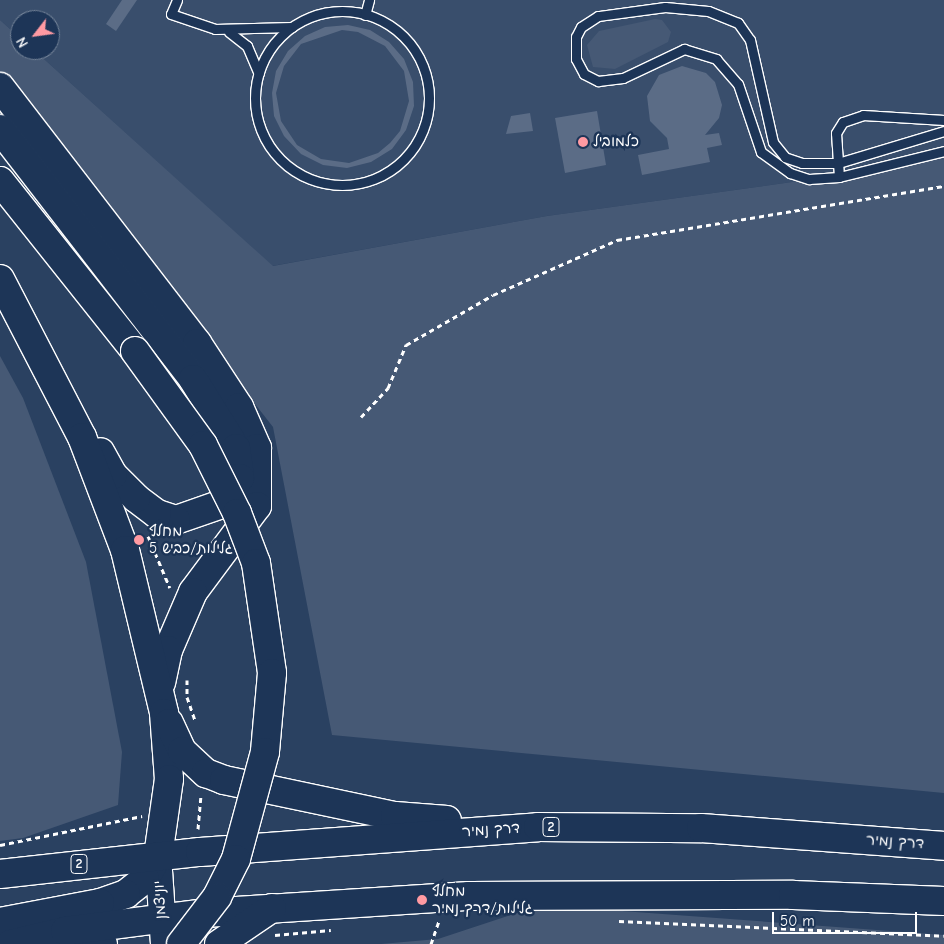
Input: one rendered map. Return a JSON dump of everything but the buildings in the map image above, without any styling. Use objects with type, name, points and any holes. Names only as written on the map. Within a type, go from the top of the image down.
[{"type":"highway","points":[[0,87],[197,343],[239,407],[257,448],[257,506],[193,592],[168,650],[162,701],[168,779],[158,856],[145,879],[126,894],[0,922]]},
{"type":"highway","points":[[0,129],[224,425],[239,463],[240,478],[233,492],[198,516],[176,520],[157,514],[136,498],[113,475],[0,279]]},
{"type":"highway","points":[[0,181],[135,352],[203,445],[237,513],[256,564],[272,673],[265,752],[236,859],[217,897],[181,944]]},
{"type":"highway","points":[[31,333],[82,437],[125,550],[162,701],[182,751],[206,773],[224,780],[395,816],[538,826]]},
{"type":"highway","name":"דרך נמיר","points":[[158,856],[538,826],[701,828],[944,846]]},
{"type":"highway","name":"2","points":[[0,874],[158,856]]},
{"type":"highway","points":[[10,944],[64,931],[162,932],[274,906],[469,896],[793,895],[944,902]]},
{"type":"highway","points":[[219,944],[274,906]]},
{"type":"street","name":"יוניצמן","points":[[158,856],[162,932]]},
{"type":"street","points":[[64,931],[104,944]]},
{"type":"lane","points":[[177,0],[171,14],[229,32],[247,46],[259,74]]},
{"type":"lane","points":[[365,15],[369,0]]},
{"type":"lane","points":[[944,131],[838,163],[802,163],[786,158],[773,142],[750,40],[738,23],[708,11],[665,7],[598,16],[581,27],[576,37],[576,59],[584,74],[598,81],[623,78],[684,50],[716,59],[738,84],[761,152],[808,179],[839,177],[944,151]]},
{"type":"lane","points":[[229,32],[293,26],[323,13],[365,15],[407,41],[427,81],[428,103],[421,132],[400,163],[382,176],[338,186],[314,181],[291,169],[273,152],[261,130],[255,106],[259,74],[265,57],[293,26]]},
{"type":"lane","points":[[839,177],[836,133],[843,122],[863,115],[944,120]]},
{"type":"path","points":[[361,417],[388,388],[406,345],[494,295],[618,240],[944,186]]},
{"type":"path","points":[[0,845],[165,812],[197,812]]},
{"type":"path","points":[[610,920],[944,936]]},
{"type":"path","points":[[430,944],[439,921]]},
{"type":"shaded area","points":[[0,0],[944,0],[944,155],[792,182],[547,216],[272,266],[45,60],[60,60],[60,10],[10,10],[10,29],[0,20]]},
{"type":"shaded area","points":[[655,19],[662,20],[671,32],[668,42],[615,69],[593,67],[587,45],[599,31]]},
{"type":"shaded area","points":[[0,20],[10,29],[10,60],[45,60],[273,266],[547,216],[792,182],[944,155],[944,793],[332,735],[273,427],[0,78]]},
{"type":"shaded area","points":[[0,356],[23,398],[86,562],[122,752],[118,805],[23,838],[0,841]]},
{"type":"shaded area","points":[[541,905],[944,935],[944,944],[381,944],[438,939]]},
{"type":"place","name":"כלמוביל","points":[[583,142]]},
{"type":"place","name":"מחלף גלילות/כביש 5","points":[[139,540]]},
{"type":"place","name":"מחלף גלילות/דרך נמיר","points":[[422,900]]}]
